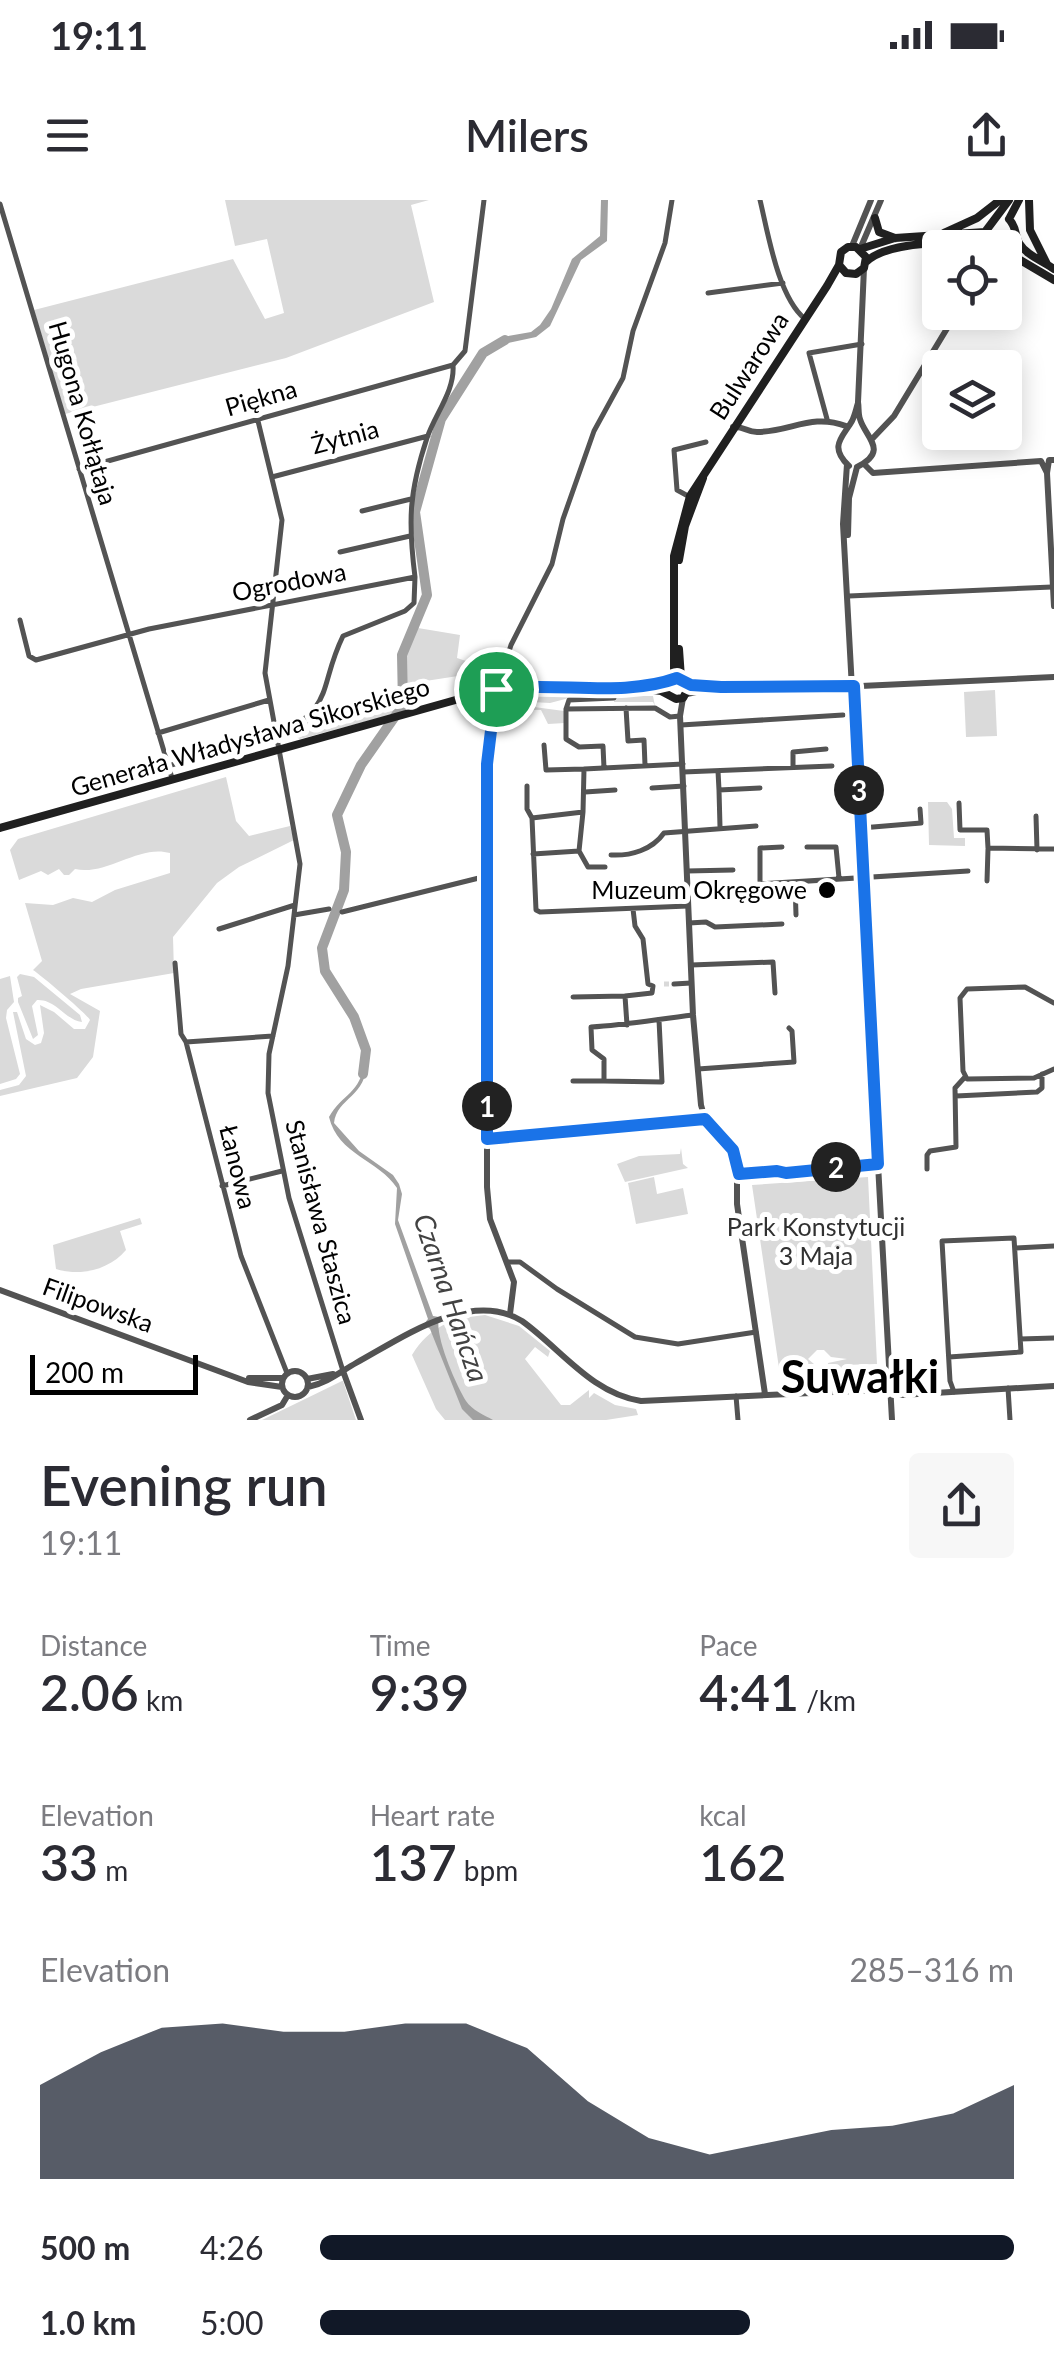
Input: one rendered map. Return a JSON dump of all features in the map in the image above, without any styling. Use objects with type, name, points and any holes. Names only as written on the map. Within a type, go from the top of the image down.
[{"type":"main road","points":[[949,230],[976,218],[1000,200]]},
{"type":"main road","points":[[986,230],[1009,200]]},
{"type":"main road","points":[[1009,219],[1019,200]]},
{"type":"main road","points":[[1029,200],[1030,230],[1051,267]]},
{"type":"main road","points":[[875,218],[878,232],[895,238]]},
{"type":"main road","points":[[997,218],[1009,219],[1016,230]]},
{"type":"main road","points":[[838,265],[858,269],[856,248],[922,236]]},
{"type":"main road","name":"Bulwarowa","points":[[827,286],[889,248],[922,246]]},
{"type":"main road","points":[[1022,246],[1051,267]]},
{"type":"main road","name":"Bulwarowa","points":[[678,680],[678,570],[692,497],[732,428],[741,422],[827,286],[841,252],[856,248]]},
{"type":"main road","points":[[1022,260],[1054,280]]},
{"type":"main road","points":[[678,680],[678,696]]},
{"type":"main road","points":[[678,680],[678,696]]},
{"type":"main road","name":"Generała Władysława Sikorskiego","points":[[0,828],[496,689],[632,687],[678,680]]},
{"type":"main road","name":"Generała Władysława Sikorskiego","points":[[632,687],[678,696]]},
{"type":"street","points":[[303,744],[292,734],[321,702],[343,636],[405,611],[416,595],[411,499],[428,436],[453,378],[453,365],[465,351],[484,200]]},
{"type":"street","points":[[510,1314],[514,1282],[488,1208],[488,742],[496,689],[511,645],[552,564],[585,452],[624,378],[633,330],[665,243],[672,200]]},
{"type":"street","points":[[760,200],[783,284],[805,319]]},
{"type":"street","points":[[856,248],[871,200]]},
{"type":"street","points":[[856,248],[881,200]]},
{"type":"street","name":"Hugona Kołłątaja","points":[[0,204],[173,781]]},
{"type":"street","points":[[858,269],[865,291],[858,402],[853,424],[841,434],[838,447],[846,464],[843,502],[892,1420]]},
{"type":"street","points":[[708,294],[783,284]]},
{"type":"street","points":[[846,543],[849,498],[860,465],[872,453],[872,439],[894,416],[946,330]]},
{"type":"street","points":[[841,434],[829,420],[810,352],[862,344]]},
{"type":"street","name":"Piękna","points":[[79,469],[453,365]]},
{"type":"street","points":[[741,422],[754,432],[829,420],[853,424],[872,439]]},
{"type":"street","name":"Stanisława Staszica","points":[[258,422],[282,520],[265,662],[300,864],[288,966],[267,1070],[268,1093],[282,1171],[344,1371]]},
{"type":"street","name":"Żytnia","points":[[272,478],[428,436]]},
{"type":"street","points":[[692,497],[676,490],[674,450],[706,442]]},
{"type":"street","points":[[846,464],[860,465],[873,473],[1048,460],[1054,606]]},
{"type":"street","points":[[362,511],[411,499]]},
{"type":"street","name":"Ogrodowa","points":[[340,552],[410,536]]},
{"type":"street","name":"Ogrodowa","points":[[129,634],[415,577]]},
{"type":"street","points":[[849,596],[1052,587]]},
{"type":"street","points":[[20,620],[30,656],[36,660],[129,634]]},
{"type":"street","name":"Generała Władysława Sikorskiego","points":[[678,680],[721,687],[1054,678]]},
{"type":"street","name":"Generała Władysława Sikorskiego","points":[[678,696],[721,687]]},
{"type":"street","points":[[678,696],[697,1069],[705,1119],[733,1150],[739,1174],[737,1204],[765,1394]]},
{"type":"street","points":[[604,768],[602,746],[579,747],[566,739],[566,709],[569,700],[614,698]]},
{"type":"street","points":[[158,733],[269,700]]},
{"type":"street","points":[[626,708],[628,741],[644,740],[645,766]]},
{"type":"street","points":[[566,709],[655,708],[681,720],[843,715]]},
{"type":"street","points":[[275,736],[297,726]]},
{"type":"street","points":[[544,745],[546,770],[645,766],[718,771],[832,766]]},
{"type":"street","points":[[793,767],[793,752],[826,748]]},
{"type":"street","points":[[120,780],[216,752]]},
{"type":"street","points":[[584,769],[578,851],[588,867],[605,867]]},
{"type":"street","points":[[718,771],[720,827]]},
{"type":"street","points":[[527,786],[536,910],[689,906]]},
{"type":"street","points":[[652,788],[684,786]]},
{"type":"street","points":[[719,790],[760,788]]},
{"type":"street","points":[[585,792],[615,790]]},
{"type":"street","points":[[959,803],[960,830],[987,830],[986,881]]},
{"type":"street","points":[[861,828],[921,823],[920,809]]},
{"type":"street","points":[[532,818],[583,812]]},
{"type":"street","points":[[1036,816],[1038,850]]},
{"type":"street","points":[[611,855],[636,853],[660,840],[664,833],[756,826]]},
{"type":"street","points":[[782,847],[760,848],[760,884],[968,871]]},
{"type":"street","points":[[808,847],[836,847],[839,878]]},
{"type":"street","points":[[988,848],[1054,849]]},
{"type":"street","points":[[533,854],[578,851]]},
{"type":"street","points":[[688,872],[733,870]]},
{"type":"street","points":[[342,912],[487,876]]},
{"type":"street","points":[[795,882],[796,915]]},
{"type":"street","points":[[219,929],[295,905]]},
{"type":"street","points":[[294,915],[330,909]]},
{"type":"street","points":[[633,909],[643,938],[648,984],[664,984]]},
{"type":"street","points":[[690,923],[782,924]]},
{"type":"street","points":[[691,965],[773,962],[774,993]]},
{"type":"street","name":"Łanowa","points":[[176,964],[179,1020],[221,1187],[284,1379]]},
{"type":"street","points":[[674,984],[691,983]]},
{"type":"street","points":[[573,996],[652,993],[653,986]]},
{"type":"street","points":[[927,1169],[930,1150],[956,1147],[956,1086],[964,1077],[960,998],[964,990],[1025,986],[1054,1002]]},
{"type":"street","points":[[625,996],[627,1025]]},
{"type":"street","points":[[604,1081],[604,1059],[592,1050],[591,1026],[692,1016]]},
{"type":"street","points":[[572,1081],[662,1082],[659,1020]]},
{"type":"street","points":[[697,1069],[794,1062],[789,1028]]},
{"type":"street","points":[[186,1042],[274,1036]]},
{"type":"street","points":[[964,1077],[974,1081],[1034,1078],[1054,1069]]},
{"type":"street","points":[[955,1096],[1038,1092],[1042,1088],[1042,1074]]},
{"type":"street","points":[[487,1139],[705,1119]]},
{"type":"street","points":[[739,1174],[878,1164]]},
{"type":"street","points":[[221,1187],[282,1171]]},
{"type":"street","points":[[950,1357],[1021,1352],[1014,1238],[942,1242],[950,1357],[951,1371],[954,1392]]},
{"type":"street","points":[[1015,1248],[1054,1246]]},
{"type":"street","points":[[507,1262],[520,1262],[556,1290],[635,1337],[678,1344],[756,1332]]},
{"type":"street","name":"Filipowska","points":[[0,1290],[238,1378],[284,1379],[298,1372],[307,1382]]},
{"type":"street","points":[[288,1396],[300,1396],[307,1382],[320,1384],[420,1330],[467,1310],[510,1314],[536,1331],[587,1376],[621,1396],[659,1402],[765,1394],[954,1392],[1054,1386]]},
{"type":"street","points":[[1020,1339],[1054,1338]]},
{"type":"street","points":[[344,1371],[361,1420]]},
{"type":"street","points":[[250,1420],[282,1405],[288,1396],[284,1379]]},
{"type":"street","points":[[1008,1388],[1010,1420]]},
{"type":"street","points":[[736,1396],[738,1420]]},
{"type":"green space","points":[[225,200],[429,200],[411,205],[434,302],[286,358],[65,414],[34,310],[233,259],[265,319],[284,313],[267,239],[235,246]]},
{"type":"green space","points":[[418,628],[460,635],[457,658],[500,661],[497,670],[406,684],[404,658]]},
{"type":"green space","points":[[995,690],[997,736],[966,737],[964,692]]},
{"type":"green space","points":[[399,696],[397,710],[390,715],[300,739],[295,737],[301,735],[296,730],[316,716],[322,717],[325,710],[337,713]]},
{"type":"green space","points":[[653,696],[655,706],[653,702],[614,702],[615,697],[532,702],[534,707],[564,711],[565,723],[548,724],[541,710],[498,709],[509,698]]},
{"type":"green space","points":[[226,777],[236,821],[249,836],[290,826],[294,840],[239,867],[217,883],[173,937],[174,973],[70,994],[100,1011],[93,1057],[77,1078],[0,1096],[0,1090],[19,1085],[26,1076],[13,1012],[17,1012],[26,1039],[35,1045],[41,1043],[44,1033],[40,1005],[74,1029],[85,1029],[90,1020],[33,970],[42,961],[25,903],[53,905],[73,898],[92,902],[115,890],[170,873],[170,853],[158,851],[99,868],[75,869],[69,875],[59,869],[19,880],[10,850],[18,839]]},
{"type":"green space","points":[[928,802],[947,802],[952,809],[954,838],[965,838],[965,846],[929,845]]},
{"type":"green space","points":[[10,976],[14,1002],[6,1018],[20,1074],[0,1084],[0,979]]},
{"type":"green space","points":[[17,977],[34,977],[80,1015],[82,1022],[50,1003],[37,1000],[32,1006],[38,1035],[33,1039],[18,1002],[22,996]]},
{"type":"green space","points":[[681,1148],[683,1164],[688,1168],[625,1182],[617,1164],[639,1156],[680,1154]]},
{"type":"green space","points":[[654,1177],[657,1194],[683,1188],[688,1214],[636,1224],[628,1183]]},
{"type":"green space","name":"Park Konstytucji 3 Maja","points":[[868,1177],[877,1364],[844,1365],[839,1381],[826,1382],[828,1363],[847,1359],[817,1350],[808,1359],[814,1364],[818,1382],[805,1383],[798,1367],[779,1368],[752,1185]]},
{"type":"green space","points":[[140,1218],[142,1224],[120,1231],[126,1250],[112,1262],[85,1272],[56,1269],[53,1245]]},
{"type":"green space","points":[[485,1315],[519,1326],[550,1351],[548,1357],[535,1347],[525,1359],[561,1405],[570,1405],[589,1390],[589,1398],[594,1393],[615,1405],[636,1409],[638,1415],[606,1420],[445,1420],[436,1409],[412,1355],[426,1337],[443,1325]]},
{"type":"green space","points":[[342,1381],[356,1420],[262,1420]]},
{"type":"shaded area","points":[[601,200],[608,200],[607,241],[581,260],[550,326],[536,337],[494,346],[503,337],[531,332],[540,325],[572,259],[600,236]]},
{"type":"shaded area","points":[[367,1060],[362,1082],[340,1108],[334,1123],[359,1151],[393,1175],[399,1184],[402,1194],[398,1220],[433,1316],[439,1317],[440,1335],[452,1372],[469,1404],[493,1420],[473,1420],[462,1409],[430,1329],[424,1324],[428,1319],[395,1224],[397,1188],[341,1140],[329,1117],[359,1081]]},
{"type":"waterway","name":"Czarna Hańcza","points":[[363,1074],[366,1050],[354,1017],[325,971],[322,948],[344,890],[346,852],[337,815],[361,765],[403,705],[402,655],[427,595],[415,512],[441,419],[483,353],[505,340]]},
{"type":"tunnel","points":[[664,984],[674,984]]},
{"type":"place","name":"Muzeum Okręgowe","points":[[827,890]]},
{"type":"district","name":"Suwałki","points":[[860,1377]]},
{"type":"route","points":[[674,678],[691,685],[721,687],[854,686],[878,1164],[739,1174],[733,1150],[705,1119],[487,1139],[487,764],[496,689],[632,687],[664,684],[674,678]]}]
